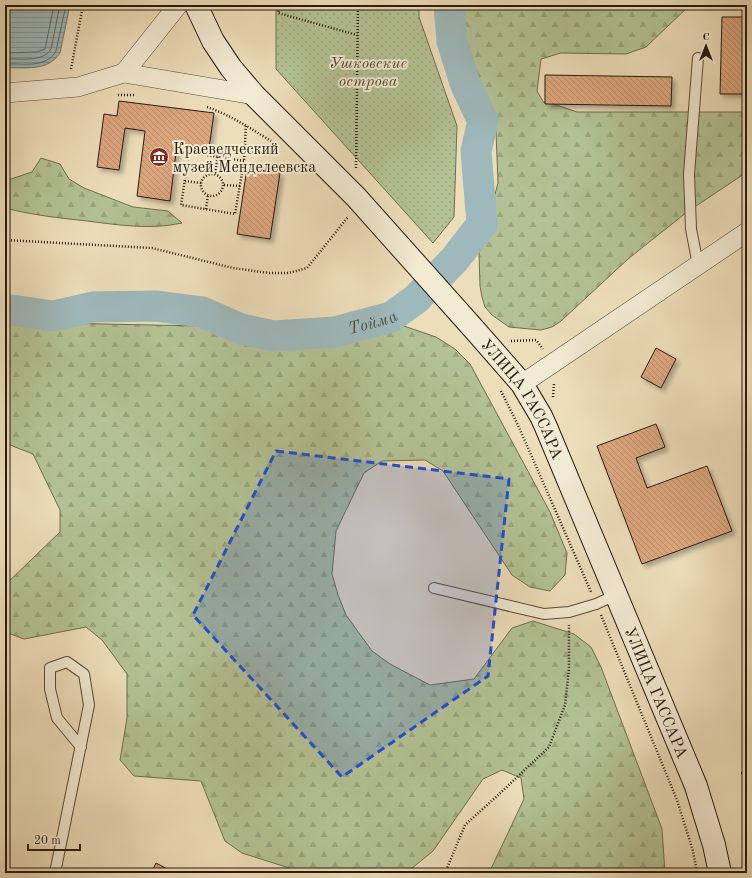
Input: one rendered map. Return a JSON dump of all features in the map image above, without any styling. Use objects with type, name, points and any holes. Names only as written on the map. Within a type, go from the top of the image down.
[{"type":"main road","name":"УЛИЦА ГАССАРА","points":[[196,5],[213,41],[231,68],[254,95],[356,197],[522,384],[541,416],[696,786],[710,830],[720,873]]},
{"type":"street","points":[[124,74],[178,5]]},
{"type":"street","points":[[5,93],[78,87],[124,74],[254,95]]},
{"type":"street","points":[[522,384],[747,232]]},
{"type":"lane","points":[[698,58],[689,174],[691,229],[698,265]]},
{"type":"lane","points":[[434,588],[544,614],[569,612],[596,604],[616,595]]},
{"type":"lane","points":[[55,873],[90,705],[84,674],[67,662],[50,668],[50,689],[57,718],[81,747]]},
{"type":"path","points":[[67,88],[83,5]]},
{"type":"path","points":[[280,5],[278,13],[357,35]]},
{"type":"path","points":[[356,172],[358,5]]},
{"type":"path","points":[[112,95],[138,95]]},
{"type":"path","points":[[201,104],[223,112],[271,141]]},
{"type":"path","points":[[244,161],[190,152],[181,205],[235,214],[244,161],[246,125]]},
{"type":"path","points":[[215,174],[218,156]]},
{"type":"path","points":[[215,174],[223,180],[224,185],[219,194],[214,196],[208,195],[201,188],[201,183],[206,175],[215,174]]},
{"type":"path","points":[[185,181],[201,183]]},
{"type":"path","points":[[224,185],[240,186]]},
{"type":"path","points":[[206,209],[208,195]]},
{"type":"path","points":[[343,212],[353,222]]},
{"type":"path","points":[[5,240],[152,248],[232,268],[269,273],[288,273],[307,268],[348,217]]},
{"type":"path","points":[[445,873],[465,825],[549,747],[565,705],[569,669],[569,612]]},
{"type":"highlighted area","points":[[276,451],[509,479],[488,676],[342,777],[193,615]]},
{"type":"green space","name":"Ушковские острова","points":[[276,5],[419,5],[419,17],[457,126],[454,217],[433,243],[276,69]]},
{"type":"green space","points":[[462,5],[690,5],[646,47],[626,54],[561,53],[541,59],[537,91],[544,103],[545,101],[577,112],[747,112],[747,172],[687,212],[628,259],[561,321],[552,327],[541,330],[509,327],[492,315],[485,307],[482,297],[480,286],[479,254],[498,183],[496,132],[494,121],[464,34]]},
{"type":"green space","points":[[41,158],[60,164],[69,179],[84,188],[133,207],[168,211],[182,223],[158,226],[123,225],[25,213],[5,208],[5,181],[32,172]]},
{"type":"green space","points":[[5,322],[202,326],[263,345],[310,345],[395,323],[436,337],[455,349],[470,364],[550,512],[567,553],[565,575],[550,591],[530,587],[512,575],[443,471],[425,460],[382,461],[364,473],[336,531],[332,574],[346,615],[372,651],[390,664],[430,685],[474,679],[512,628],[533,621],[574,634],[591,647],[601,667],[662,829],[665,873],[489,873],[524,799],[521,778],[502,770],[483,779],[433,851],[406,873],[305,873],[242,853],[225,841],[201,781],[134,776],[120,760],[127,718],[127,674],[102,640],[86,627],[24,639],[5,632],[5,585],[60,532],[60,510],[33,454],[5,443]]},
{"type":"water","points":[[5,5],[70,5],[60,53],[55,59],[42,66],[28,68],[5,68]]},
{"type":"building","points":[[722,17],[747,17],[747,94],[720,94]]},
{"type":"building","points":[[545,75],[672,77],[671,106],[545,104]]},
{"type":"building","name":"Краеведческий музей Менделеевска","points":[[119,101],[214,113],[209,148],[177,144],[170,201],[137,196],[145,131],[125,128],[119,170],[97,167],[104,114],[117,116]]},
{"type":"building","points":[[247,168],[280,173],[270,239],[237,234]]},
{"type":"building","points":[[656,348],[676,359],[661,388],[641,377]]},
{"type":"building","points":[[656,424],[665,447],[636,458],[647,488],[707,466],[732,531],[642,564],[597,446]]},
{"type":"building","points":[[747,768],[747,779],[741,773]]},
{"type":"building","points":[[156,863],[175,873],[151,873]]},
{"type":"waterway","name":"Тойма","points":[[5,309],[53,316],[93,307],[155,306],[202,312],[241,329],[274,336],[335,332],[391,317],[416,299],[455,259],[482,224],[476,151],[483,121],[465,83],[452,41],[449,5]]},
{"type":"place","name":"Краеведческий музей Менделеевска","points":[[159,157]]}]
